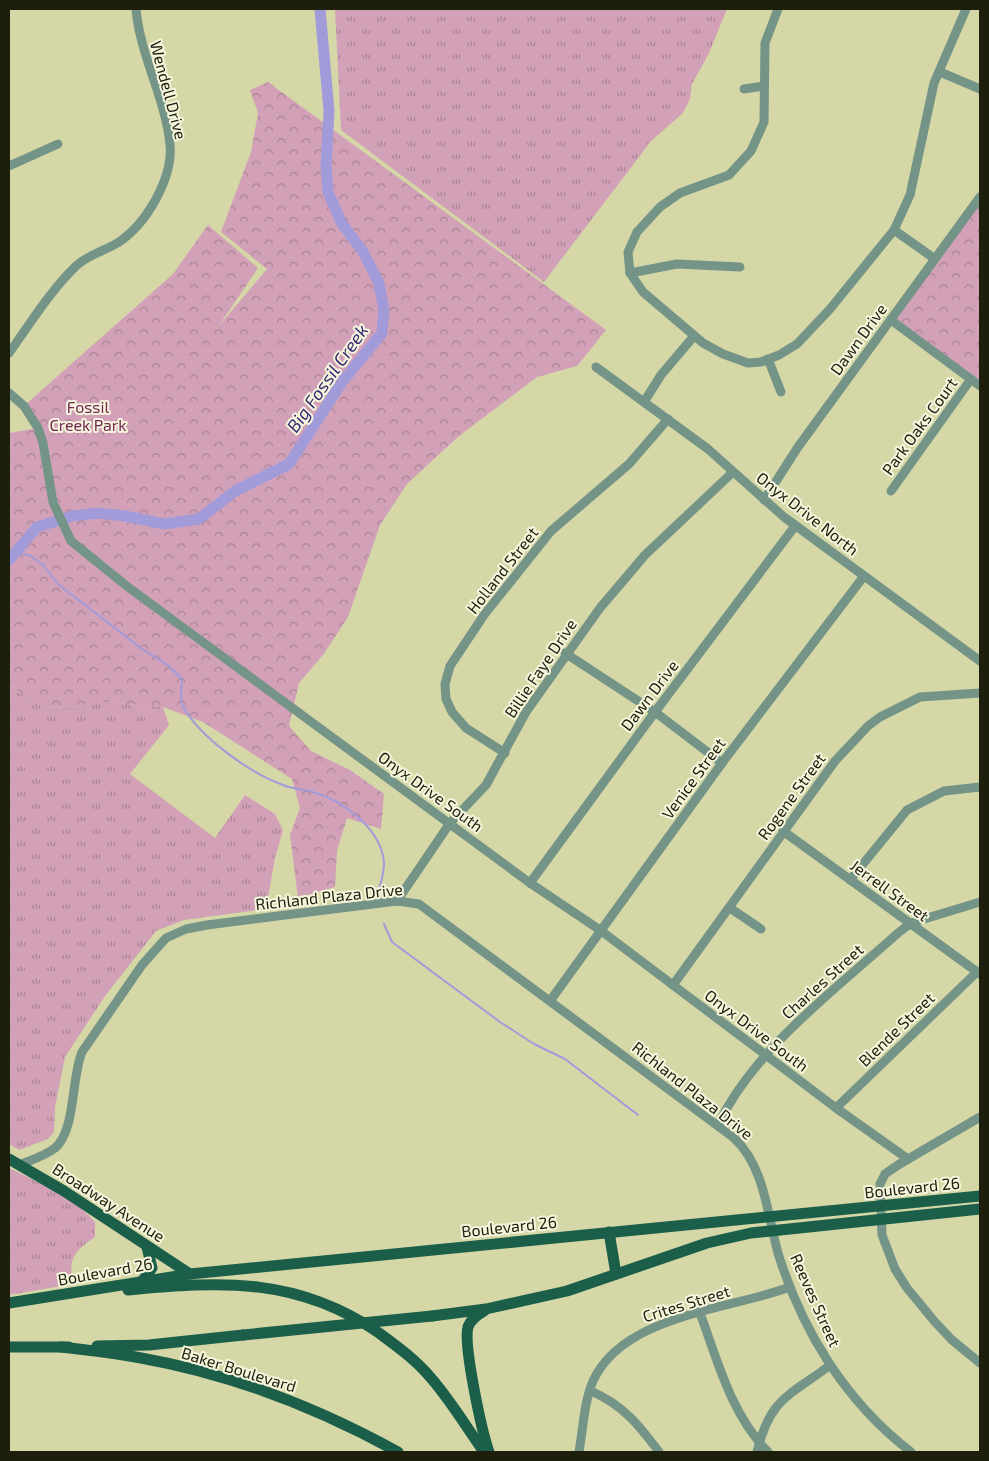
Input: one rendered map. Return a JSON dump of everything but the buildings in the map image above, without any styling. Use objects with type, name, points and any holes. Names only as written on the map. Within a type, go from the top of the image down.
[{"type":"main road","name":"Broadway Avenue","points":[[9,1159],[64,1191],[190,1274]]},
{"type":"main road","name":"Boulevard 26","points":[[42,1298],[190,1274],[980,1196]]},
{"type":"main road","name":"Boulevard 26","points":[[61,1347],[149,1344],[486,1309],[567,1291],[707,1243],[772,1230],[980,1209]]},
{"type":"main road","points":[[609,1232],[616,1274]]},
{"type":"main road","points":[[144,1280],[152,1268],[147,1247]]},
{"type":"main road","points":[[9,1303],[42,1298],[200,1284],[260,1286],[315,1299],[354,1315],[413,1359],[431,1378],[484,1452]]},
{"type":"main road","points":[[486,1309],[473,1318],[468,1333],[472,1370],[489,1452]]},
{"type":"main road","points":[[9,1347],[61,1347]]},
{"type":"main road","name":"Baker Boulevard","points":[[61,1347],[140,1357],[196,1370],[269,1392],[358,1431],[398,1452]]},
{"type":"street","name":"Wendell Drive","points":[[9,353],[76,266],[92,254],[117,243],[130,234],[167,178],[171,160],[170,142],[163,112],[143,53],[136,9]]},
{"type":"street","points":[[778,9],[765,44],[764,122],[751,151],[729,175],[680,193],[652,215],[637,232],[628,252],[630,273],[643,292],[694,336],[730,358],[748,363],[768,359],[797,344],[817,324],[894,230],[910,195],[931,94],[966,9]]},
{"type":"street","points":[[940,72],[980,89]]},
{"type":"street","points":[[744,89],[764,86]]},
{"type":"street","points":[[9,166],[58,144]]},
{"type":"street","name":"Dawn Drive","points":[[764,500],[798,447],[980,197]]},
{"type":"street","points":[[894,230],[935,259]]},
{"type":"street","points":[[630,273],[677,264],[740,267]]},
{"type":"street","points":[[890,320],[980,386]]},
{"type":"street","points":[[644,402],[661,375],[694,336]]},
{"type":"street","points":[[768,359],[781,392]]},
{"type":"street","name":"Onyx Drive North","points":[[596,367],[723,462],[795,526],[980,661]]},
{"type":"street","name":"Park Oaks Court","points":[[891,491],[971,379]]},
{"type":"street","name":"Onyx Drive South","points":[[9,393],[24,406],[38,428],[43,443],[53,502],[71,541],[128,587],[530,883],[600,930],[766,1053],[836,1108],[908,1159]]},
{"type":"street","name":"Holland Street","points":[[505,753],[466,728],[452,712],[446,699],[445,684],[450,666],[484,615],[551,531],[628,464],[668,419]]},
{"type":"street","name":"Billie Faye Drive","points":[[397,900],[450,823],[486,785],[526,712],[565,654],[600,608],[645,556],[733,472]]},
{"type":"street","name":"Dawn Drive","points":[[530,883],[655,712],[795,526]]},
{"type":"street","name":"Venice Street","points":[[550,1001],[722,763],[864,576]]},
{"type":"street","points":[[565,654],[655,712],[722,763]]},
{"type":"street","name":"Rogene Street","points":[[673,985],[730,908],[783,831],[848,745],[880,717],[920,697],[980,693]]},
{"type":"street","points":[[850,880],[907,810],[944,791],[980,787]]},
{"type":"street","name":"Jerrell Street","points":[[783,831],[979,973]]},
{"type":"street","name":"Richland Plaza Drive","points":[[19,1165],[53,1149],[61,1142],[68,1122],[77,1062],[85,1046],[142,965],[166,938],[186,930],[207,925],[397,900],[419,904],[740,1143],[756,1166],[769,1217]]},
{"type":"street","name":"Charles Street","points":[[718,1126],[728,1105],[766,1053],[910,924],[980,902]]},
{"type":"street","points":[[730,908],[761,929]]},
{"type":"street","name":"Blende Street","points":[[836,1108],[979,973]]},
{"type":"street","points":[[980,1117],[885,1174],[880,1184],[882,1235],[895,1269],[907,1288],[952,1340],[980,1363]]},
{"type":"street","name":"Reeves Street","points":[[769,1217],[790,1286],[829,1366],[876,1421],[911,1452]]},
{"type":"street","name":"Crites Street","points":[[579,1452],[590,1391],[601,1367],[627,1340],[655,1327],[790,1286]]},
{"type":"street","points":[[700,1313],[729,1392],[758,1448],[768,1452]]},
{"type":"street","points":[[758,1448],[766,1423],[777,1406],[791,1391],[829,1366]]},
{"type":"street","points":[[590,1391],[615,1403],[628,1414],[660,1452]]},
{"type":"green space","points":[[335,9],[727,9],[709,53],[692,84],[690,99],[683,113],[651,141],[544,282],[341,130]]},
{"type":"green space","name":"Fossil Creek Park","points":[[268,82],[606,330],[577,366],[537,377],[459,436],[407,484],[380,525],[348,617],[323,655],[299,683],[289,726],[311,751],[350,770],[384,794],[381,829],[347,818],[337,851],[335,887],[298,898],[290,835],[300,808],[292,779],[203,722],[163,707],[103,702],[65,708],[38,705],[9,684],[9,433],[38,428],[53,502],[41,431],[25,405],[173,274],[208,225],[258,268],[218,327],[267,269],[221,232],[251,152],[258,113],[250,90]]},
{"type":"green space","points":[[980,201],[980,381],[896,319]]},
{"type":"green space","points":[[9,684],[38,705],[65,708],[103,702],[163,707],[169,725],[130,774],[215,838],[245,795],[275,814],[283,830],[275,858],[266,909],[184,920],[156,931],[105,996],[65,1057],[55,1107],[54,1132],[48,1139],[19,1150],[9,1144]]},
{"type":"green space","points":[[9,1168],[66,1198],[95,1222],[95,1237],[77,1251],[74,1256],[71,1268],[73,1284],[9,1295]]},
{"type":"waterway","name":"Big Fossil Creek","points":[[9,560],[37,527],[73,516],[97,513],[125,516],[164,524],[199,519],[235,491],[289,464],[342,382],[382,333],[384,311],[379,283],[362,250],[342,224],[328,192],[326,165],[329,111],[320,9]]},
{"type":"waterway","points":[[13,553],[29,555],[43,565],[59,585],[142,649],[169,666],[182,679],[181,696],[183,706],[201,730],[227,753],[270,779],[286,786],[324,796],[348,809],[359,818],[376,839],[382,851],[384,866],[380,886]]},
{"type":"waterway","points":[[384,924],[392,942],[500,1022],[534,1044],[565,1059],[638,1115]]}]
